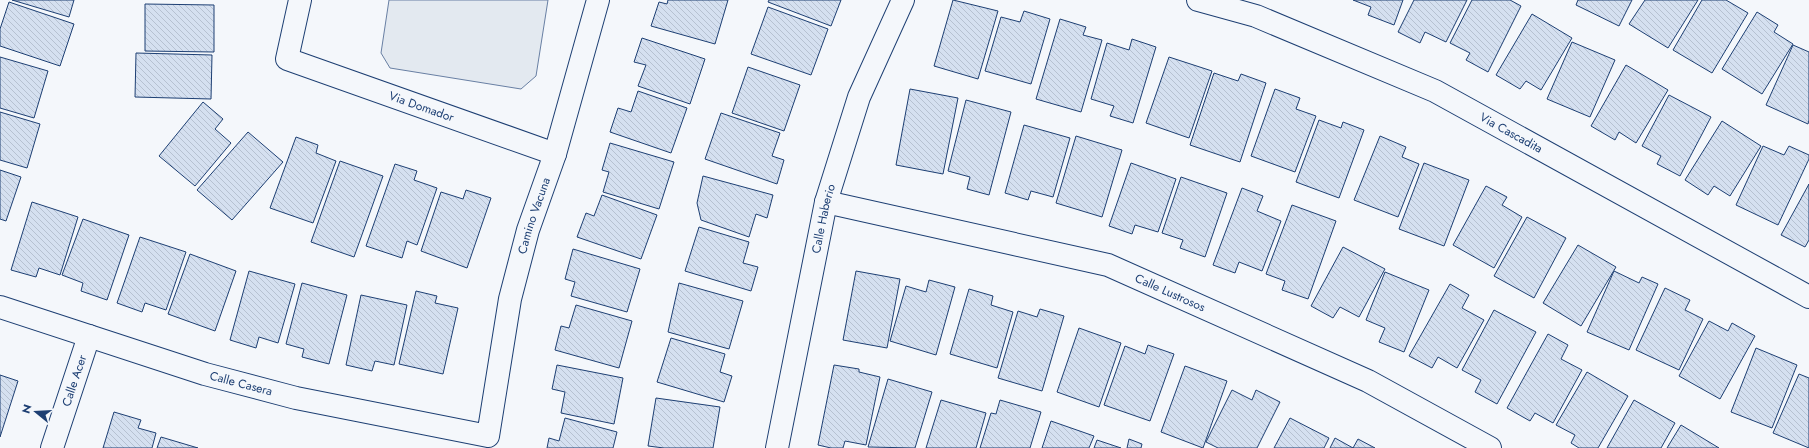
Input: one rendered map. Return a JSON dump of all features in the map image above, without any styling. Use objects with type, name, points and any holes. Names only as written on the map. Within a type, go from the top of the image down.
[{"type":"street","name":"Via Domador","points":[[300,0],[287,59],[555,154]]},
{"type":"street","name":"Camino Vacuna","points":[[488,436],[510,299],[528,230],[555,154],[598,0]]},
{"type":"street","name":"Calle Haberio","points":[[777,448],[826,202],[859,97],[903,0]]},
{"type":"street","name":"Via Cascadita","points":[[1198,0],[1256,16],[1435,91],[1809,297]]},
{"type":"street","name":"Calle Lustrosos","points":[[826,202],[1108,265],[1368,381],[1490,448]]},
{"type":"street","name":"Calle Casera","points":[[0,307],[205,374],[296,398],[488,436]]},
{"type":"street","name":"Calle Acer","points":[[52,448],[89,336]]},
{"type":"shaded area","points":[[389,0],[548,0],[536,76],[521,89],[390,68],[381,53]]},
{"type":"building","points":[[12,0],[74,0],[69,17]]},
{"type":"building","points":[[668,0],[728,0],[715,44],[651,26],[659,2],[667,4]]},
{"type":"building","points":[[769,0],[841,0],[831,26],[768,2]]},
{"type":"building","points":[[953,0],[998,11],[978,79],[934,66]]},
{"type":"building","points":[[1353,0],[1403,0],[1394,25],[1368,15],[1371,7]]},
{"type":"building","points":[[1414,0],[1467,0],[1446,42],[1425,32],[1420,43],[1398,32]]},
{"type":"building","points":[[1472,0],[1510,0],[1521,6],[1488,72],[1466,60],[1470,53],[1450,43]]},
{"type":"building","points":[[1578,0],[1632,0],[1619,26],[1576,5]]},
{"type":"building","points":[[1645,0],[1698,0],[1668,48],[1629,24]]},
{"type":"building","points":[[1702,0],[1726,0],[1748,13],[1712,73],[1673,50]]},
{"type":"building","points":[[9,2],[74,24],[60,66],[0,46],[0,29]]},
{"type":"building","points":[[145,4],[214,5],[214,52],[145,51]]},
{"type":"building","points":[[768,7],[828,29],[811,75],[751,54]]},
{"type":"building","points":[[1024,11],[1050,19],[1031,84],[985,71],[1001,17],[1020,22]]},
{"type":"building","points":[[1757,12],[1778,25],[1774,32],[1793,44],[1762,94],[1722,69]]},
{"type":"building","points":[[1532,14],[1572,38],[1541,90],[1526,81],[1520,89],[1496,75]]},
{"type":"building","points":[[1060,19],[1086,27],[1083,35],[1102,40],[1081,112],[1036,99]]},
{"type":"building","points":[[642,38],[705,59],[690,104],[638,86],[646,65],[634,62]]},
{"type":"building","points":[[1132,39],[1156,47],[1133,123],[1110,116],[1114,106],[1091,99],[1107,43],[1129,50]]},
{"type":"building","points":[[1572,42],[1615,60],[1590,117],[1547,99]]},
{"type":"building","points":[[1793,45],[1809,52],[1808,124],[1766,105]]},
{"type":"building","points":[[136,53],[212,55],[211,99],[135,97]]},
{"type":"building","points":[[0,57],[48,71],[34,118],[0,108]]},
{"type":"building","points":[[1169,57],[1212,71],[1189,138],[1146,123]]},
{"type":"building","points":[[1626,65],[1668,90],[1636,143],[1619,132],[1615,140],[1591,126]]},
{"type":"building","points":[[748,67],[800,85],[784,131],[732,113]]},
{"type":"building","points":[[1214,73],[1238,81],[1241,74],[1266,83],[1240,162],[1190,145]]},
{"type":"building","points":[[910,89],[958,98],[943,174],[896,165]]},
{"type":"building","points":[[1275,89],[1300,98],[1296,109],[1316,116],[1295,172],[1251,156]]},
{"type":"building","points":[[638,91],[687,108],[671,153],[610,132],[618,108],[631,112]]},
{"type":"building","points":[[1669,95],[1711,117],[1680,176],[1657,164],[1661,156],[1642,146]]},
{"type":"building","points":[[966,100],[1011,112],[989,195],[967,189],[970,177],[948,171]]},
{"type":"building","points":[[203,102],[223,119],[215,129],[231,143],[195,186],[159,156]]},
{"type":"building","points":[[0,112],[40,124],[27,168],[0,160]]},
{"type":"building","points":[[721,113],[780,133],[772,156],[784,160],[777,184],[705,159]]},
{"type":"building","points":[[1319,120],[1341,128],[1343,122],[1364,130],[1339,198],[1296,182]]},
{"type":"building","points":[[1722,121],[1761,146],[1730,196],[1714,186],[1708,195],[1685,180]]},
{"type":"building","points":[[1024,125],[1070,138],[1053,197],[1031,191],[1028,200],[1005,193]]},
{"type":"building","points":[[248,132],[283,162],[232,220],[197,190]]},
{"type":"building","points":[[1076,136],[1122,150],[1102,217],[1056,203]]},
{"type":"building","points":[[1380,136],[1406,147],[1402,157],[1419,164],[1398,217],[1354,200]]},
{"type":"building","points":[[296,137],[318,145],[316,153],[336,161],[313,223],[270,208]]},
{"type":"building","points":[[610,143],[674,162],[659,209],[603,192],[609,172],[602,170]]},
{"type":"building","points":[[1763,146],[1784,155],[1789,146],[1809,155],[1809,159],[1778,225],[1736,205]]},
{"type":"building","points":[[340,161],[383,176],[354,257],[311,242]]},
{"type":"building","points":[[1131,163],[1176,179],[1158,232],[1135,225],[1132,234],[1109,226]]},
{"type":"building","points":[[1424,163],[1469,180],[1444,246],[1399,229]]},
{"type":"building","points":[[395,164],[417,171],[414,180],[437,188],[417,245],[407,241],[402,258],[366,246]]},
{"type":"building","points":[[0,170],[21,177],[6,221],[0,219]]},
{"type":"building","points":[[703,176],[773,195],[767,218],[756,214],[749,237],[701,220],[697,203]]},
{"type":"building","points":[[1181,177],[1227,193],[1205,257],[1180,248],[1183,240],[1162,233]]},
{"type":"building","points":[[1809,184],[1809,240],[1805,247],[1781,235]]},
{"type":"building","points":[[1486,186],[1507,197],[1502,205],[1522,217],[1494,268],[1453,245]]},
{"type":"building","points":[[1242,188],[1263,196],[1257,211],[1281,221],[1262,271],[1239,262],[1235,273],[1213,265]]},
{"type":"building","points":[[466,190],[491,198],[467,268],[421,251],[441,192],[463,199]]},
{"type":"building","points":[[602,195],[657,215],[641,259],[577,237],[586,213],[594,216]]},
{"type":"building","points":[[32,202],[78,217],[60,275],[39,268],[36,277],[11,270]]},
{"type":"building","points":[[1292,205],[1336,221],[1308,299],[1282,290],[1285,281],[1266,274]]},
{"type":"building","points":[[1527,217],[1566,238],[1534,298],[1494,276]]},
{"type":"building","points":[[83,219],[129,235],[107,300],[81,291],[83,283],[62,275]]},
{"type":"building","points":[[699,227],[749,242],[743,263],[758,267],[751,291],[685,271]]},
{"type":"building","points":[[140,237],[186,252],[166,310],[145,303],[142,312],[117,303]]},
{"type":"building","points":[[1578,245],[1616,267],[1581,326],[1543,303]]},
{"type":"building","points":[[1343,247],[1385,269],[1359,317],[1340,307],[1333,318],[1311,306]]},
{"type":"building","points":[[573,249],[640,269],[627,312],[571,296],[575,282],[565,279]]},
{"type":"building","points":[[190,254],[236,271],[215,331],[168,314]]},
{"type":"building","points":[[249,271],[295,284],[278,343],[259,337],[256,348],[230,340]]},
{"type":"building","points":[[856,271],[900,279],[887,348],[843,340]]},
{"type":"building","points":[[1614,271],[1639,283],[1642,277],[1658,284],[1629,350],[1587,332]]},
{"type":"building","points":[[1385,272],[1429,290],[1404,352],[1379,342],[1385,328],[1366,320]]},
{"type":"building","points":[[929,280],[955,287],[936,355],[890,341],[906,286],[926,292]]},
{"type":"building","points":[[302,283],[347,295],[329,364],[302,357],[304,349],[286,344]]},
{"type":"building","points":[[679,283],[743,301],[729,349],[668,332]]},
{"type":"building","points":[[1450,284],[1469,295],[1462,308],[1484,320],[1457,368],[1438,357],[1432,368],[1409,356]]},
{"type":"building","points":[[1665,288],[1690,300],[1685,310],[1703,319],[1679,370],[1636,350]]},
{"type":"building","points":[[969,289],[993,296],[991,305],[1013,312],[997,368],[950,354]]},
{"type":"building","points":[[416,291],[437,296],[435,303],[458,308],[443,374],[399,364]]},
{"type":"building","points":[[361,295],[407,305],[394,365],[375,361],[372,371],[346,365]]},
{"type":"building","points":[[576,305],[632,321],[619,368],[555,350],[561,326],[569,328]]},
{"type":"building","points":[[1040,309],[1064,316],[1042,391],[998,378],[1018,311],[1037,317]]},
{"type":"building","points":[[1494,310],[1536,332],[1497,404],[1475,392],[1481,380],[1462,370]]},
{"type":"building","points":[[1709,321],[1728,331],[1732,323],[1755,336],[1720,399],[1679,376]]},
{"type":"building","points":[[1079,328],[1121,343],[1099,407],[1057,392]]},
{"type":"building","points":[[1548,334],[1568,345],[1561,359],[1582,370],[1553,423],[1535,413],[1530,421],[1507,408]]},
{"type":"building","points":[[671,338],[725,354],[720,372],[732,376],[724,402],[657,382]]},
{"type":"building","points":[[1148,345],[1174,354],[1150,421],[1104,405],[1125,346],[1145,354]]},
{"type":"building","points":[[1756,348],[1797,365],[1772,428],[1731,412]]},
{"type":"building","points":[[557,365],[623,378],[614,424],[561,413],[565,392],[552,389]]},
{"type":"building","points":[[834,365],[859,369],[859,372],[880,377],[866,445],[845,441],[843,448],[831,448],[818,445]]},
{"type":"building","points":[[1185,366],[1227,381],[1203,448],[1161,432]]},
{"type":"building","points":[[1587,372],[1628,396],[1598,448],[1579,448],[1571,443],[1575,435],[1556,425]]},
{"type":"building","points":[[1799,374],[1809,378],[1809,448],[1773,433]]},
{"type":"building","points":[[0,375],[18,381],[0,437]]},
{"type":"building","points":[[888,379],[932,392],[915,448],[868,447]]},
{"type":"building","points":[[1232,390],[1252,400],[1256,390],[1280,402],[1257,448],[1218,448],[1206,442]]},
{"type":"building","points":[[656,398],[720,407],[713,448],[664,448],[648,446]]},
{"type":"building","points":[[941,400],[986,413],[976,448],[926,448]]},
{"type":"building","points":[[1000,400],[1041,412],[1030,448],[980,448],[991,413],[996,414]]},
{"type":"building","points":[[1634,400],[1675,423],[1661,448],[1607,448]]},
{"type":"building","points":[[114,412],[141,420],[138,428],[156,433],[152,448],[103,448]]},
{"type":"building","points":[[565,418],[617,432],[613,448],[547,448],[549,438],[559,441]]},
{"type":"building","points":[[1290,418],[1329,438],[1324,448],[1274,448]]},
{"type":"building","points":[[1051,421],[1094,436],[1089,448],[1042,448]]},
{"type":"building","points":[[1681,425],[1719,448],[1667,448]]},
{"type":"building","points":[[161,437],[198,448],[157,448]]},
{"type":"building","points":[[1335,438],[1353,448],[1330,448]]},
{"type":"building","points":[[1129,439],[1142,444],[1141,448],[1127,448]]},
{"type":"building","points":[[1358,439],[1375,448],[1353,448]]},
{"type":"building","points":[[1097,440],[1121,448],[1094,448]]}]
